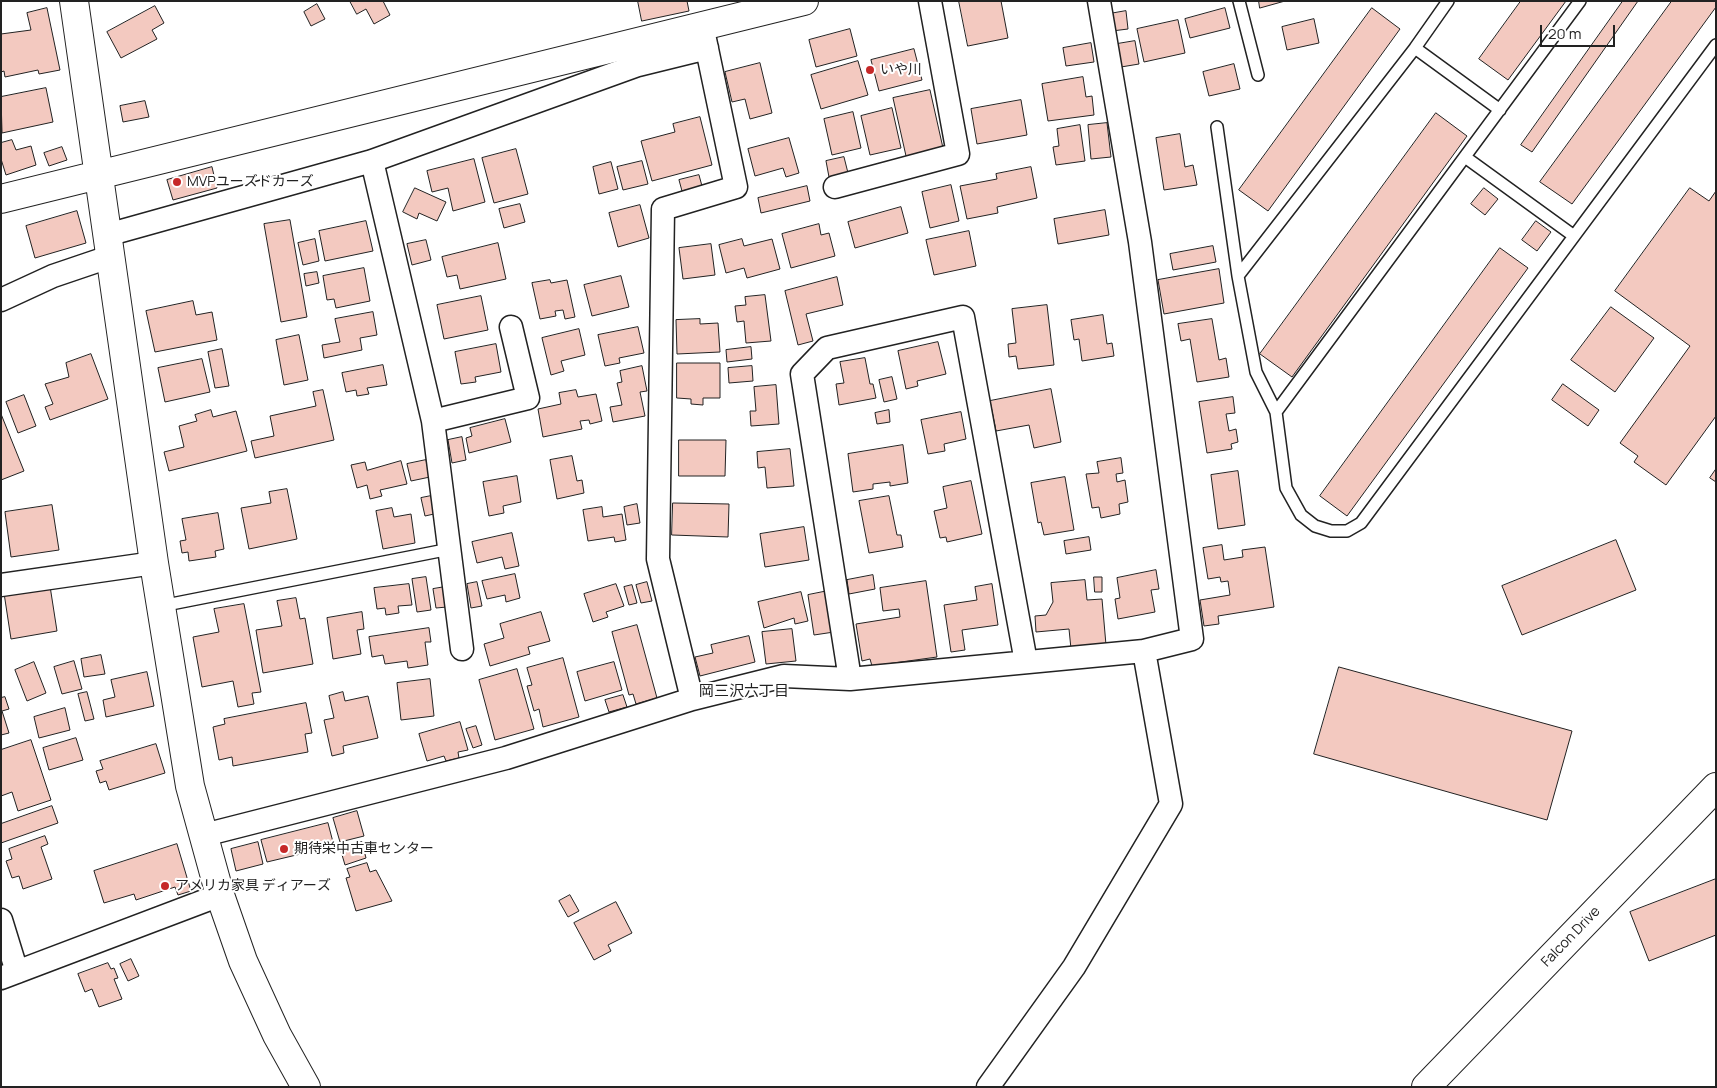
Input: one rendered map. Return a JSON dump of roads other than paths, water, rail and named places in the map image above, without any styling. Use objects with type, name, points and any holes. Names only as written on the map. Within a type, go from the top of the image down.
[{"type":"street","points":[[74,1],[154,563],[190,786],[220,895],[243,961],[277,1035],[306,1087]]},
{"type":"street","points":[[1,300],[53,276],[108,246],[372,161],[638,65],[705,37],[736,10],[804,1]]},
{"type":"street","points":[[835,187],[958,154],[930,1]]},
{"type":"street","points":[[204,836],[506,758],[692,699],[784,676],[850,679],[1144,651],[1192,639],[1140,242],[1099,1]]},
{"type":"street","points":[[1,199],[98,174],[705,37]]},
{"type":"street","points":[[692,699],[658,559],[663,209],[736,187],[705,37]]},
{"type":"street","points":[[372,161],[433,421],[462,649]]},
{"type":"street","points":[[850,679],[802,374],[827,348],[963,317],[1026,662]]},
{"type":"street","points":[[433,421],[528,398],[511,327]]},
{"type":"street","points":[[1,585],[154,563]]},
{"type":"street","points":[[988,1087],[1074,968],[1171,804],[1144,651]]},
{"type":"street","name":"Falcon Drive","points":[[1426,1087],[1716,787]]},
{"type":"street","points":[[1,920],[9,975],[220,895]]},
{"type":"lane","points":[[1239,1],[1258,75]]},
{"type":"lane","points":[[1238,276],[1415,48],[1448,1]]},
{"type":"lane","points":[[1276,412],[1580,1]]},
{"type":"lane","points":[[1217,127],[1238,276],[1256,372],[1276,412],[1286,488],[1301,515],[1315,526],[1331,531],[1347,531],[1361,524],[1716,45]]},
{"type":"lane","points":[[1415,48],[1500,110]]},
{"type":"lane","points":[[1465,157],[1574,236]]},
{"type":"lane","points":[[161,606],[450,549]]},
{"type":"place","name":"いや川","points":[[870,70]]},
{"type":"place","name":"MVPユーズドカーズ","points":[[177,182]]},
{"type":"place","name":"期待栄中古車センター","points":[[284,849]]},
{"type":"place","name":"アメリカ家具 ディアーズ","points":[[165,886]]},
{"type":"district","name":"岡三沢六丁目","points":[[744,692]]}]
